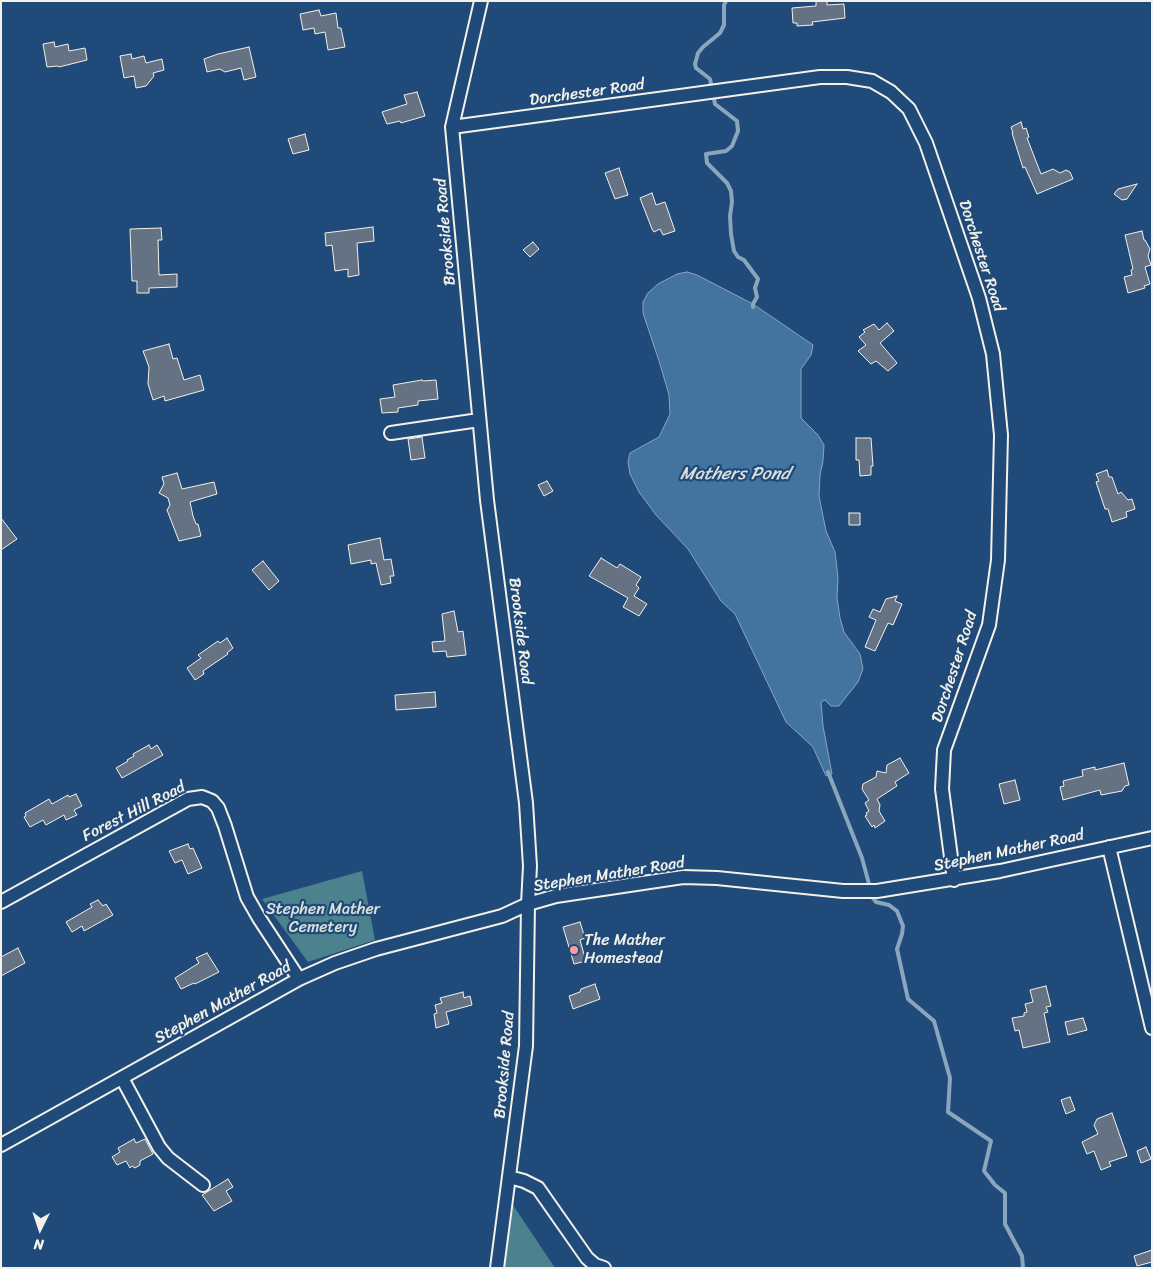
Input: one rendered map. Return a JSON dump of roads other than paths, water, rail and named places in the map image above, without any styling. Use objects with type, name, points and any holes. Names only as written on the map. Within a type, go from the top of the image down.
[{"type":"street","name":"Brookside Road","points":[[481,1],[452,127],[488,516],[526,804],[530,866],[526,1046],[497,1268]]},
{"type":"street","name":"Dorchester Road","points":[[452,127],[820,77],[847,77],[872,81],[891,92],[909,109],[926,143],[979,298],[993,354],[999,402],[1001,437],[998,560],[989,625],[944,750],[942,789],[954,880]]},
{"type":"street","points":[[391,433],[479,420]]},
{"type":"street","name":"Forest Hill Road","points":[[1,902],[188,799],[202,797],[212,801],[218,808],[247,897],[299,979]]},
{"type":"street","name":"Stephen Mather Road","points":[[1,1145],[299,979],[335,963],[376,949],[502,916],[528,904],[556,896],[683,877],[717,878],[861,892],[896,889],[1000,871],[1152,838]]},
{"type":"street","points":[[1109,847],[1152,1028]]},
{"type":"street","points":[[122,1078],[159,1147],[168,1158],[203,1185]]},
{"type":"street","points":[[509,1177],[532,1184],[538,1188],[587,1258],[595,1265],[604,1268]]},
{"type":"water","name":"Mathers Pond","points":[[687,272],[697,275],[753,304],[813,345],[811,355],[801,369],[801,418],[818,435],[824,445],[819,496],[826,531],[835,552],[840,618],[844,632],[860,654],[863,669],[858,682],[839,706],[831,706],[825,700],[821,702],[823,726],[832,774],[826,776],[813,747],[786,722],[735,614],[721,601],[688,549],[656,515],[639,492],[630,474],[628,462],[630,453],[659,437],[670,414],[669,395],[643,313],[643,302],[648,293],[658,284],[677,274]]},
{"type":"waterway","points":[[726,1],[724,5],[724,25],[720,33],[698,53],[695,64],[696,68],[710,79],[715,104],[737,121],[738,131],[732,146],[726,151],[706,154],[707,163],[727,183],[731,191],[730,216],[734,251],[738,257],[744,260],[758,279],[755,288],[757,297],[753,307]]},
{"type":"waterway","points":[[828,772],[862,858],[869,884]]},
{"type":"waterway","points":[[873,898],[876,902],[889,905],[897,911],[903,926],[897,949],[908,999],[934,1021],[950,1078],[948,1112],[991,1141],[984,1171],[995,1185],[1005,1193],[1005,1224],[1022,1256],[1023,1268]]},
{"type":"place","name":"The Mather Homestead","points":[[574,950]]},
{"type":"park label","name":"Stephen Mather Cemetery","points":[[323,919]]}]
